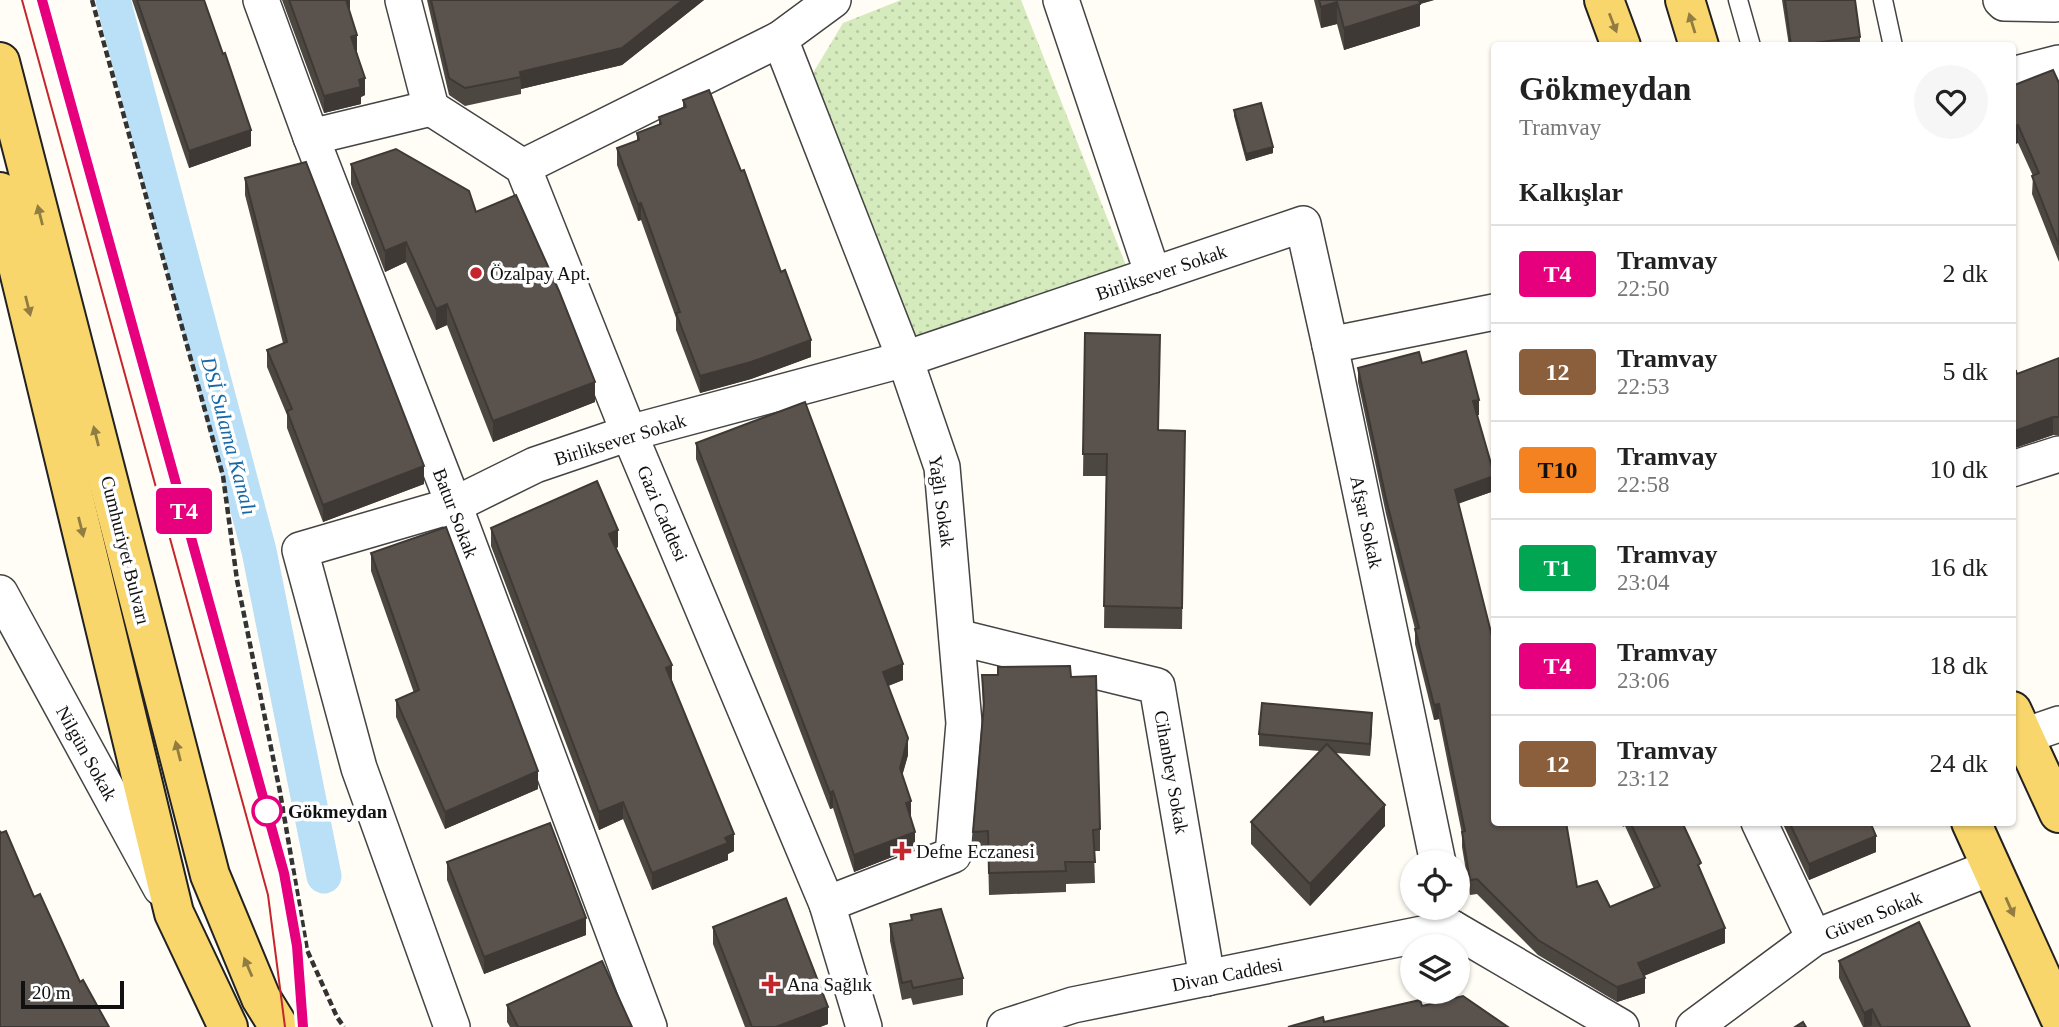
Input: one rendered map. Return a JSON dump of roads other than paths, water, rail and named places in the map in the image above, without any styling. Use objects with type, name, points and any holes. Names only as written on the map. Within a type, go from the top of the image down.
[{"type":"main road","points":[[1604,0],[1620,42]]},
{"type":"main road","points":[[1685,0],[1698,42]]},
{"type":"main road","name":"Cumhuriyet Bulvarı","points":[[0,62],[209,875],[261,998],[279,1027]]},
{"type":"main road","name":"Cumhuriyet Bulvarı","points":[[0,192],[174,913],[228,1027]]},
{"type":"main road","points":[[2032,724],[2059,813]]},
{"type":"main road","points":[[1973,826],[2059,1016]]},
{"type":"street","name":"Batur Sokak","points":[[261,0],[649,1027]]},
{"type":"street","points":[[403,0],[431,108],[523,167],[780,39],[832,0]]},
{"type":"street","points":[[1061,0],[1153,275]]},
{"type":"street","points":[[2000,0],[2004,3],[2057,3]]},
{"type":"street","name":"Yağlı Sokak","points":[[780,39],[905,359],[942,467],[964,723],[953,855],[827,904]]},
{"type":"street","points":[[2016,74],[2059,63]]},
{"type":"street","points":[[311,137],[431,108]]},
{"type":"street","name":"Gazi Caddesi","points":[[523,167],[629,433],[827,904],[864,1027]]},
{"type":"street","name":"Birliksever Sokak","points":[[452,1027],[359,768],[300,550],[454,505],[535,465],[629,433],[905,359],[1303,224],[1330,345]]},
{"type":"street","points":[[1330,345],[1491,313]]},
{"type":"street","name":"Afşar Sokak","points":[[1330,345],[1435,850]]},
{"type":"street","points":[[2016,468],[2059,454]]},
{"type":"street","name":"Nilgün Sokak","points":[[0,593],[174,913]]},
{"type":"street","name":"Cihanbey Sokak","points":[[957,637],[1157,686],[1207,978]]},
{"type":"street","points":[[1761,826],[1814,938]]},
{"type":"street","name":"Güven Sokak","points":[[1693,1027],[1814,938],[1992,867]]},
{"type":"street","name":"Divan Caddesi","points":[[1005,1027],[1078,1016],[1207,978],[1442,920]]},
{"type":"street","points":[[1453,920],[1621,1027]]},
{"type":"lane","points":[[1738,0],[1750,42]]},
{"type":"lane","points":[[1883,0],[1891,42]]},
{"type":"waterway","name":"DSİ Sulama Kanalı","points":[[113,0],[259,551],[324,876]]},
{"type":"tram line","points":[[22,0],[268,895],[285,1027]]},
{"type":"tram line","points":[[42,0],[284,873],[297,946],[303,1027]]},
{"type":"tram line","name":"T4","points":[[42,0],[284,873],[297,946],[303,1027]]},
{"type":"place","name":"Özalpay Apt.","points":[[476,273]]},
{"type":"place","name":"Gökmeydan","points":[[267,811]]},
{"type":"place","name":"Defne Eczanesi","points":[[902,851]]},
{"type":"place","name":"Ana Sağlık","points":[[771,984]]}]
